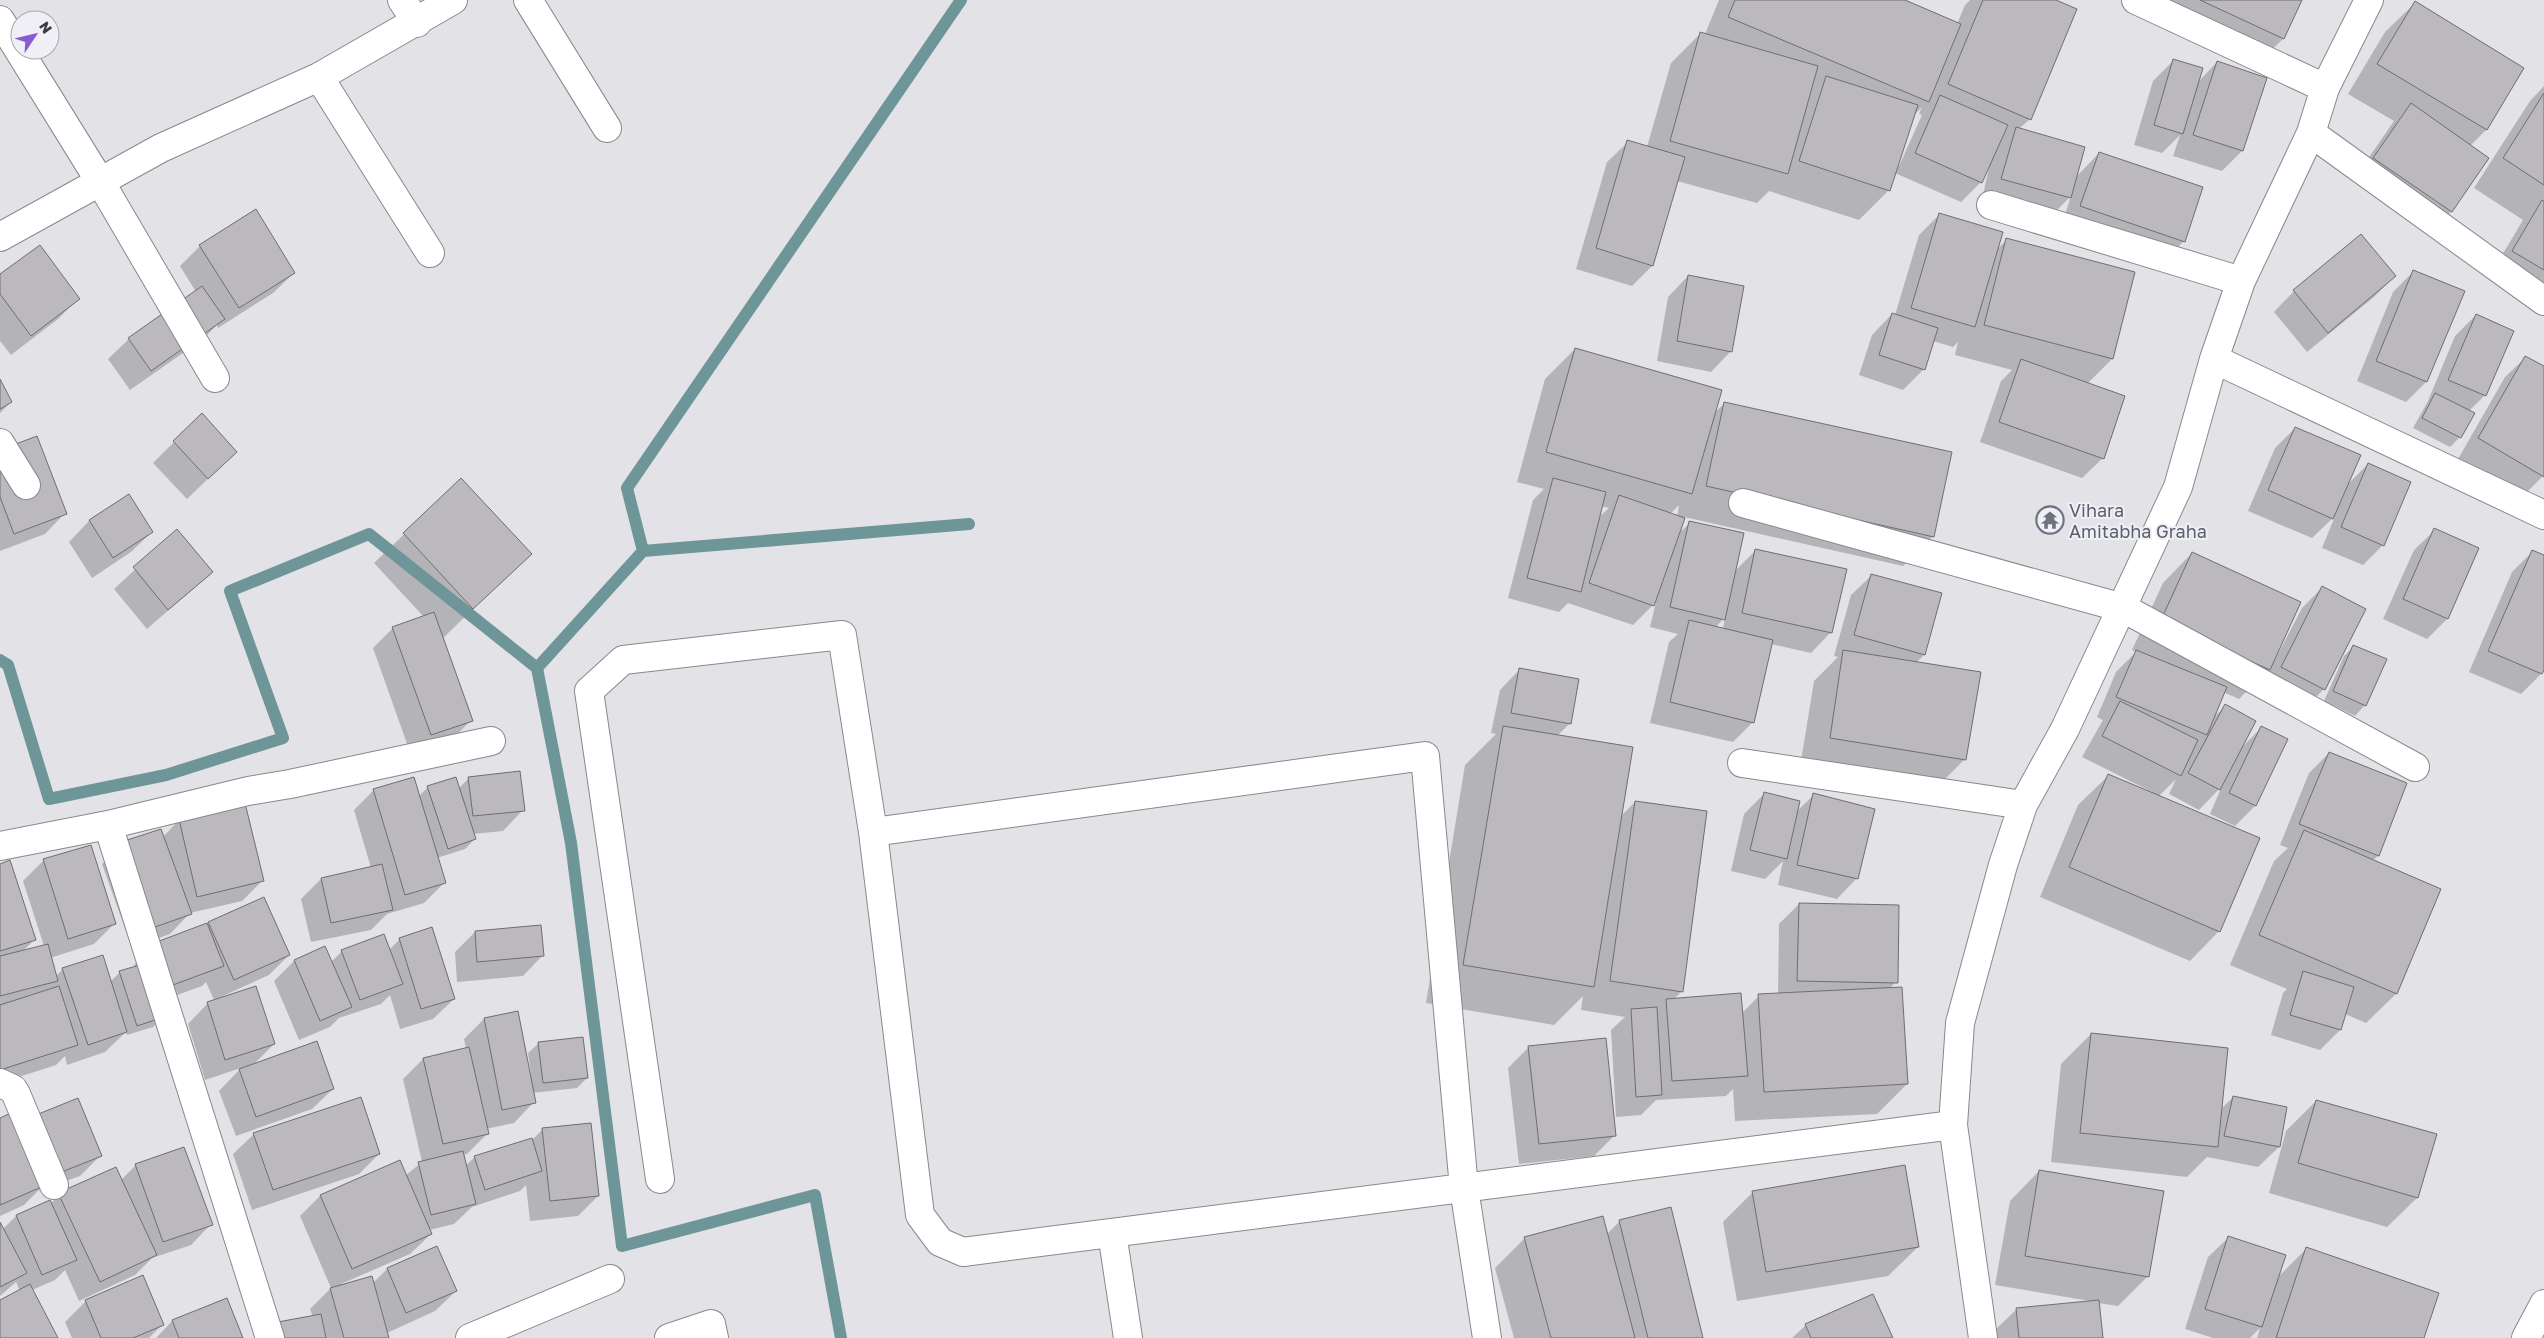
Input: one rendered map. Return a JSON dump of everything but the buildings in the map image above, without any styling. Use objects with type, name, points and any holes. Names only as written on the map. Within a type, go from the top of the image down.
[{"type":"street","points":[[402,0],[417,23]]},
{"type":"street","points":[[0,237],[101,183],[161,148],[319,77],[417,23],[453,0]]},
{"type":"street","points":[[528,0],[607,128]]},
{"type":"street","points":[[2136,0],[2324,88]]},
{"type":"street","points":[[1983,1338],[1953,1125],[1960,1023],[2003,865],[2023,806],[2064,729],[2123,608],[2178,487],[2214,359],[2241,281],[2311,133],[2324,88],[2369,0]]},
{"type":"street","points":[[0,20],[101,183],[215,378]]},
{"type":"street","points":[[319,77],[430,253]]},
{"type":"street","points":[[2311,133],[2544,301]]},
{"type":"street","points":[[1991,205],[2241,281]]},
{"type":"street","points":[[2214,359],[2544,516]]},
{"type":"street","points":[[0,443],[26,485]]},
{"type":"street","points":[[1743,503],[2123,608],[2415,766]]},
{"type":"street","points":[[660,1179],[589,691],[623,660],[842,635],[873,832],[920,1215],[940,1242],[963,1252],[1953,1125]]},
{"type":"street","points":[[0,846],[108,825],[248,791],[290,784],[491,741]]},
{"type":"street","points":[[873,832],[1425,756],[1464,1188],[1487,1338]]},
{"type":"street","points":[[1742,763],[2023,806]]},
{"type":"street","points":[[108,825],[270,1338]]},
{"type":"street","points":[[0,1083],[13,1090],[16,1094],[54,1185]]},
{"type":"street","points":[[1112,1233],[1128,1338]]},
{"type":"street","points":[[470,1338],[610,1280]]},
{"type":"street","points":[[2526,1338],[2544,1304]]},
{"type":"street","points":[[669,1338],[711,1324],[714,1338]]},
{"type":"waterway","points":[[841,1338],[815,1195],[622,1246],[571,843],[537,668],[643,551],[627,488],[961,0]]},
{"type":"waterway","points":[[643,551],[969,524]]},
{"type":"waterway","points":[[0,660],[8,665],[49,799],[166,775],[283,738],[230,591],[369,534],[537,668]]},
{"type":"place","name":"Vihara Amitabha Graha","points":[[2050,520]]}]
